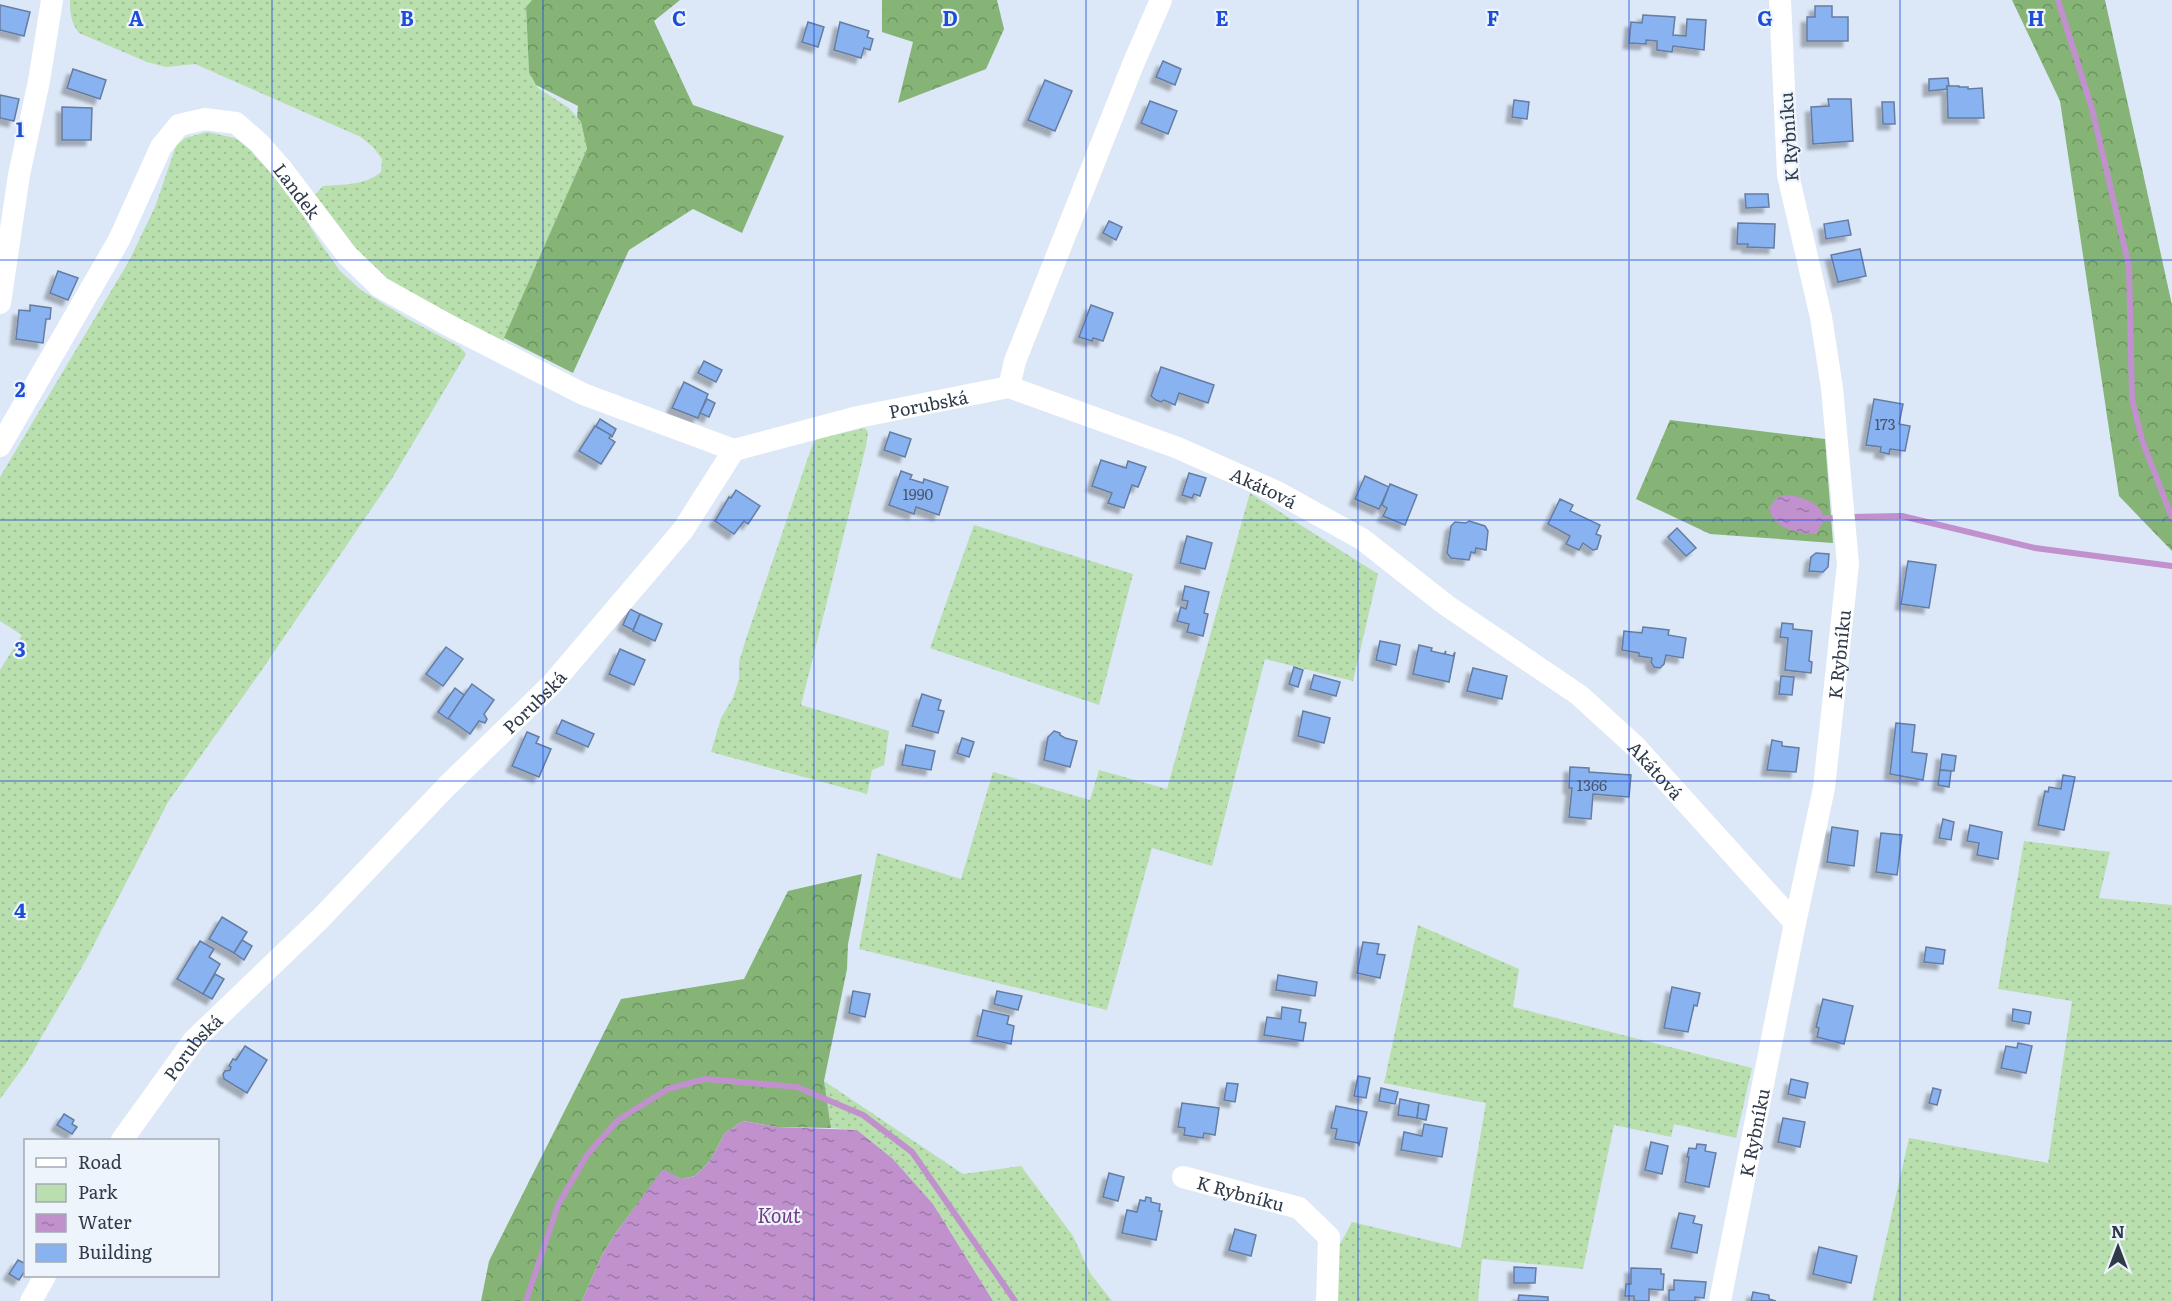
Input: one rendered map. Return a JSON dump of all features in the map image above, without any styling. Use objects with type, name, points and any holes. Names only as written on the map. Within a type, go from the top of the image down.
[{"type":"street","points":[[0,303],[52,0]]},
{"type":"street","points":[[1009,387],[1015,361],[1161,0]]},
{"type":"street","name":"K Rybníku","points":[[1720,1301],[1824,788],[1848,564],[1830,378],[1821,317],[1788,175],[1780,0]]},
{"type":"street","name":"Landek","points":[[0,446],[119,240],[161,147],[179,125],[205,119],[236,123],[259,143],[281,168],[347,255],[380,287],[448,325],[583,394],[734,450]]},
{"type":"street","name":"Porubská","points":[[123,1139],[194,1040],[320,919],[447,786],[552,684],[683,530],[734,450],[858,417],[1009,387]]},
{"type":"street","name":"Akátová","points":[[1009,387],[1178,448],[1277,492],[1362,539],[1446,605],[1579,695],[1636,747],[1795,923]]},
{"type":"street","name":"K Rybníku","points":[[1183,1178],[1299,1208],[1329,1237],[1327,1301]]},
{"type":"street","points":[[31,1301],[44,1277]]},
{"type":"green space","points":[[70,0],[532,0],[526,7],[529,72],[538,88],[569,108],[581,122],[587,149],[503,342],[369,270],[314,196],[323,186],[361,182],[381,172],[382,159],[361,137],[195,64],[166,67],[147,62],[79,33],[72,18]]},
{"type":"green space","points":[[532,0],[680,0],[654,21],[693,105],[784,136],[742,233],[693,209],[629,250],[573,373],[504,338],[587,149],[581,122],[577,117],[578,106],[536,85],[529,72],[526,7]]},
{"type":"green space","points":[[882,0],[997,0],[1004,29],[986,69],[898,103],[913,42],[882,32]]},
{"type":"green space","points":[[2012,0],[2105,0],[2172,305],[2172,551],[2119,496],[2060,101]]},
{"type":"green space","points":[[207,132],[235,138],[253,150],[286,188],[340,271],[361,290],[460,347],[466,354],[391,480],[259,674],[168,802],[87,958],[27,1062],[0,1099],[0,670],[22,635],[0,621],[0,477],[129,261],[155,207],[176,146],[185,138]]},
{"type":"green space","points":[[1670,420],[1825,439],[1833,543],[1710,534],[1636,499]]},
{"type":"green space","points":[[865,428],[868,432],[866,446],[801,705],[889,731],[884,765],[872,770],[867,794],[711,752],[721,718],[733,698],[739,679],[739,662],[746,639],[812,446],[816,439]]},
{"type":"green space","points":[[1250,493],[1378,574],[1353,681],[1265,659],[1212,866],[1152,848],[1107,1010],[859,949],[877,853],[961,879],[993,772],[1090,800],[1099,770],[1167,789]]},
{"type":"green space","points":[[974,525],[1133,574],[1099,705],[930,648]]},
{"type":"green space","points":[[2024,841],[2110,852],[2099,898],[2172,905],[2172,1301],[1872,1301],[1909,1138],[2048,1163],[2072,1001],[1998,989]]},
{"type":"green space","points":[[862,874],[848,944],[847,969],[824,1081],[831,1128],[777,1127],[743,1121],[725,1133],[710,1161],[695,1176],[681,1179],[663,1170],[603,1253],[582,1301],[481,1301],[489,1261],[621,999],[744,979],[788,891]]},
{"type":"green space","points":[[1418,925],[1519,969],[1513,1007],[1752,1068],[1736,1138],[1674,1124],[1671,1137],[1614,1125],[1583,1269],[1482,1259],[1478,1301],[1333,1301],[1337,1250],[1352,1222],[1461,1248],[1486,1103],[1384,1083]]},
{"type":"green space","points":[[824,1081],[963,1174],[1021,1166],[1073,1236],[1090,1273],[1112,1301],[993,1301],[933,1204],[893,1159],[857,1130],[831,1128]]},
{"type":"water","points":[[1791,495],[1819,507],[1823,518],[1816,534],[1787,529],[1781,526],[1772,515],[1769,508],[1777,497]]},
{"type":"water","name":"Kout","points":[[743,1121],[777,1127],[857,1130],[893,1159],[933,1204],[993,1301],[582,1301],[603,1253],[663,1169],[681,1179],[695,1176],[710,1161],[725,1133]]},
{"type":"building","points":[[0,5],[30,12],[24,36],[0,30]]},
{"type":"building","points":[[1815,6],[1832,6],[1832,17],[1848,17],[1848,41],[1807,41],[1807,17],[1815,17]]},
{"type":"building","points":[[1643,15],[1675,17],[1673,35],[1686,36],[1687,19],[1706,20],[1704,50],[1673,46],[1672,52],[1657,50],[1657,41],[1646,40],[1646,44],[1629,43],[1631,22],[1642,23]]},
{"type":"building","points":[[808,22],[824,27],[818,47],[802,42]]},
{"type":"building","points":[[840,22],[869,31],[867,37],[873,39],[870,50],[864,48],[861,58],[834,50]]},
{"type":"building","points":[[1163,61],[1181,69],[1175,85],[1156,77]]},
{"type":"building","points":[[73,69],[106,80],[100,99],[67,88]]},
{"type":"building","points":[[1948,78],[1947,89],[1929,91],[1929,79]]},
{"type":"building","points":[[1045,80],[1072,91],[1055,131],[1028,120]]},
{"type":"building","points":[[1947,86],[1982,88],[1984,118],[1948,118]]},
{"type":"building","points":[[0,95],[19,99],[14,121],[0,118]]},
{"type":"building","points":[[1828,99],[1851,99],[1853,141],[1813,144],[1811,107],[1829,106]]},
{"type":"building","points":[[1514,100],[1529,102],[1527,119],[1512,117]]},
{"type":"building","points":[[1150,101],[1177,111],[1168,134],[1141,123]]},
{"type":"building","points":[[1882,102],[1894,102],[1895,124],[1883,124]]},
{"type":"building","points":[[62,107],[92,108],[91,140],[62,140]]},
{"type":"building","points":[[1745,194],[1768,194],[1769,207],[1746,208]]},
{"type":"building","points":[[1848,220],[1851,235],[1826,239],[1824,224]]},
{"type":"building","points":[[1109,221],[1122,227],[1116,240],[1103,233]]},
{"type":"building","points":[[1738,223],[1775,224],[1774,248],[1747,247],[1748,244],[1737,244]]},
{"type":"building","points":[[1860,249],[1866,276],[1838,282],[1831,255]]},
{"type":"building","points":[[58,271],[78,278],[68,300],[50,293]]},
{"type":"building","points":[[30,305],[51,308],[50,319],[46,319],[43,343],[16,339],[19,310],[30,311]]},
{"type":"building","points":[[1091,305],[1113,313],[1103,341],[1093,338],[1092,341],[1079,337]]},
{"type":"building","points":[[704,361],[722,370],[716,382],[698,373]]},
{"type":"building","points":[[1161,367],[1214,385],[1208,403],[1179,393],[1175,405],[1164,400],[1161,402],[1156,400],[1151,396]]},
{"type":"building","points":[[684,382],[708,394],[698,418],[672,408]]},
{"type":"building","points":[[707,399],[715,403],[709,417],[700,413]]},
{"type":"building","points":[[1874,399],[1903,404],[1899,424],[1910,426],[1905,451],[1890,449],[1889,454],[1880,452],[1881,447],[1866,445]]},
{"type":"building","points":[[600,419],[616,429],[612,437],[596,426]]},
{"type":"building","points":[[595,426],[611,435],[609,438],[615,442],[601,464],[579,451]]},
{"type":"building","points":[[890,432],[911,439],[905,457],[884,450]]},
{"type":"building","points":[[1101,460],[1126,468],[1128,461],[1146,467],[1138,487],[1132,485],[1124,508],[1108,503],[1112,493],[1092,486]]},
{"type":"building","points":[[901,471],[912,475],[910,479],[923,483],[924,479],[948,487],[939,515],[916,507],[914,514],[889,505]]},
{"type":"building","points":[[1189,473],[1206,478],[1200,496],[1194,494],[1192,498],[1182,495]]},
{"type":"building","points":[[1365,476],[1389,487],[1379,509],[1355,499]]},
{"type":"building","points":[[1390,484],[1417,495],[1405,525],[1383,516],[1387,508],[1382,505]]},
{"type":"building","points":[[736,490],[760,506],[748,524],[744,521],[734,534],[715,521],[729,497],[731,498]]},
{"type":"building","points":[[1560,499],[1573,505],[1570,511],[1600,525],[1596,534],[1601,536],[1597,549],[1593,550],[1583,543],[1579,550],[1566,544],[1570,536],[1548,524]]},
{"type":"building","points":[[1469,521],[1485,526],[1488,531],[1486,550],[1476,548],[1475,553],[1471,552],[1469,560],[1451,558],[1447,553],[1451,526],[1455,522]]},
{"type":"building","points":[[1677,528],[1696,548],[1686,556],[1668,537]]},
{"type":"building","points":[[1187,536],[1212,543],[1205,569],[1180,563]]},
{"type":"building","points":[[1816,553],[1829,554],[1828,567],[1823,572],[1809,571],[1811,557]]},
{"type":"building","points":[[1908,561],[1936,565],[1929,608],[1901,604]]},
{"type":"building","points":[[1185,586],[1209,592],[1204,613],[1208,614],[1203,636],[1187,632],[1189,624],[1177,621],[1181,607],[1186,609],[1188,601],[1182,600]]},
{"type":"building","points":[[630,609],[640,614],[633,630],[623,625]]},
{"type":"building","points":[[640,614],[662,624],[655,641],[633,631]]},
{"type":"building","points":[[1782,623],[1793,624],[1793,629],[1812,631],[1809,661],[1812,662],[1811,673],[1785,670],[1788,638],[1780,637]]},
{"type":"building","points":[[1643,627],[1669,630],[1668,635],[1686,638],[1683,658],[1666,655],[1664,664],[1660,668],[1654,667],[1651,662],[1652,658],[1622,650],[1624,631],[1642,633]]},
{"type":"building","points":[[1380,641],[1400,645],[1396,665],[1376,660]]},
{"type":"building","points":[[1419,645],[1444,654],[1446,651],[1445,654],[1453,656],[1455,652],[1449,682],[1413,674]]},
{"type":"building","points":[[446,647],[463,659],[443,686],[426,674]]},
{"type":"building","points":[[620,649],[645,660],[634,685],[609,674]]},
{"type":"building","points":[[1294,667],[1303,670],[1298,687],[1289,684]]},
{"type":"building","points":[[1473,668],[1507,676],[1502,699],[1467,691]]},
{"type":"building","points":[[1314,675],[1340,682],[1336,696],[1310,689]]},
{"type":"building","points":[[1781,676],[1794,677],[1792,695],[1779,694]]},
{"type":"building","points":[[472,684],[494,700],[484,714],[487,719],[485,723],[479,721],[470,734],[448,718]]},
{"type":"building","points":[[455,688],[464,695],[448,719],[438,712]]},
{"type":"building","points":[[922,694],[941,700],[938,710],[944,711],[938,733],[912,726]]},
{"type":"building","points":[[1303,711],[1330,718],[1324,743],[1298,736]]},
{"type":"building","points":[[562,720],[594,734],[588,747],[556,733]]},
{"type":"building","points":[[1896,723],[1915,725],[1912,752],[1927,754],[1923,780],[1890,774]]},
{"type":"building","points":[[1054,731],[1065,738],[1077,741],[1070,767],[1044,760],[1048,737]]},
{"type":"building","points":[[527,732],[539,737],[536,743],[551,749],[539,777],[512,766]]},
{"type":"building","points":[[962,738],[974,742],[969,757],[957,753]]},
{"type":"building","points":[[1772,740],[1782,742],[1782,746],[1799,748],[1796,772],[1767,770]]},
{"type":"building","points":[[906,745],[935,751],[931,770],[902,765]]},
{"type":"building","points":[[1942,754],[1956,756],[1954,771],[1940,770]]},
{"type":"building","points":[[1570,767],[1589,768],[1589,772],[1631,775],[1629,797],[1593,794],[1591,819],[1569,817],[1572,788],[1569,788]]},
{"type":"building","points":[[1940,770],[1951,771],[1949,787],[1938,785]]},
{"type":"building","points":[[2063,775],[2075,777],[2064,830],[2038,825],[2045,791],[2048,792],[2049,787],[2061,789]]},
{"type":"building","points":[[1943,819],[1954,822],[1951,840],[1939,838]]},
{"type":"building","points":[[1970,825],[2002,832],[1998,859],[1977,855],[1979,843],[1967,841]]},
{"type":"building","points":[[1832,827],[1858,831],[1854,866],[1827,862]]},
{"type":"building","points":[[1881,833],[1902,835],[1897,875],[1876,872]]},
{"type":"building","points":[[222,917],[247,932],[234,953],[209,939]]},
{"type":"building","points":[[242,940],[252,946],[244,960],[234,953]]},
{"type":"building","points":[[200,941],[214,949],[209,957],[220,964],[203,994],[177,979]]},
{"type":"building","points":[[1363,942],[1379,944],[1377,954],[1385,955],[1380,978],[1357,973]]},
{"type":"building","points":[[1926,947],[1945,950],[1943,964],[1924,962]]},
{"type":"building","points":[[215,974],[224,979],[212,999],[203,994]]},
{"type":"building","points":[[1278,975],[1317,982],[1315,996],[1276,990]]},
{"type":"building","points":[[1672,987],[1700,993],[1697,1006],[1694,1005],[1688,1032],[1664,1028]]},
{"type":"building","points":[[853,991],[870,994],[865,1017],[849,1013]]},
{"type":"building","points":[[997,991],[1022,996],[1018,1010],[994,1004]]},
{"type":"building","points":[[1823,999],[1853,1006],[1844,1044],[1817,1037],[1819,1028],[1816,1027]]},
{"type":"building","points":[[1282,1007],[1301,1010],[1299,1022],[1306,1023],[1303,1041],[1264,1035],[1267,1017],[1281,1019]]},
{"type":"building","points":[[2013,1009],[2031,1012],[2029,1024],[2012,1021]]},
{"type":"building","points":[[983,1010],[1009,1016],[1007,1024],[1014,1026],[1011,1044],[977,1036]]},
{"type":"building","points":[[2018,1043],[2032,1046],[2026,1073],[2001,1068],[2006,1046],[2017,1048]]},
{"type":"building","points":[[245,1046],[267,1060],[247,1093],[224,1079],[223,1074],[230,1070],[229,1066],[233,1059],[236,1060]]},
{"type":"building","points":[[1358,1076],[1370,1078],[1366,1098],[1354,1096]]},
{"type":"building","points":[[1791,1079],[1808,1083],[1805,1098],[1788,1094]]},
{"type":"building","points":[[1227,1083],[1238,1084],[1235,1102],[1224,1100]]},
{"type":"building","points":[[1381,1088],[1398,1092],[1395,1104],[1379,1101]]},
{"type":"building","points":[[1933,1088],[1941,1090],[1937,1105],[1929,1103]]},
{"type":"building","points":[[1400,1099],[1419,1103],[1417,1118],[1398,1115]]},
{"type":"building","points":[[1182,1103],[1219,1108],[1215,1135],[1204,1133],[1203,1138],[1184,1135],[1185,1128],[1178,1127]]},
{"type":"building","points":[[1419,1103],[1429,1105],[1426,1120],[1417,1118]]},
{"type":"building","points":[[1336,1106],[1367,1112],[1359,1145],[1335,1139],[1337,1129],[1331,1128]]},
{"type":"building","points":[[64,1114],[74,1120],[72,1124],[77,1127],[72,1134],[57,1125]]},
{"type":"building","points":[[1783,1118],[1805,1122],[1800,1147],[1778,1142]]},
{"type":"building","points":[[1424,1124],[1447,1128],[1442,1157],[1401,1150],[1404,1132],[1422,1136]]},
{"type":"building","points":[[1651,1142],[1668,1146],[1662,1174],[1645,1170]]},
{"type":"building","points":[[1697,1144],[1706,1145],[1705,1151],[1716,1153],[1709,1187],[1685,1182],[1689,1148],[1696,1149]]},
{"type":"building","points":[[1109,1173],[1124,1177],[1118,1201],[1103,1197]]},
{"type":"building","points":[[1146,1197],[1151,1198],[1151,1202],[1160,1204],[1159,1211],[1162,1211],[1156,1240],[1122,1233],[1127,1210],[1137,1212],[1140,1200],[1145,1201]]},
{"type":"building","points":[[1679,1213],[1695,1216],[1693,1223],[1702,1225],[1697,1253],[1671,1248]]},
{"type":"building","points":[[1235,1229],[1256,1235],[1251,1256],[1229,1250]]},
{"type":"building","points":[[1819,1247],[1857,1256],[1851,1283],[1813,1274]]},
{"type":"building","points":[[18,1260],[24,1263],[24,1272],[19,1280],[9,1274]]},
{"type":"building","points":[[1514,1267],[1536,1268],[1535,1283],[1514,1283]]},
{"type":"building","points":[[1631,1268],[1661,1269],[1661,1274],[1664,1274],[1663,1290],[1649,1289],[1649,1301],[1634,1301],[1634,1296],[1625,1296],[1626,1284],[1631,1284]]},
{"type":"building","points":[[1674,1280],[1706,1282],[1704,1298],[1695,1297],[1695,1301],[1669,1301],[1669,1290],[1674,1290]]},
{"type":"building","points":[[1753,1292],[1769,1295],[1769,1299],[1776,1301],[1751,1301]]},
{"type":"building","points":[[1519,1295],[1548,1297],[1548,1301],[1518,1301]]},
{"type":"waterway","points":[[2058,0],[2092,109],[2129,266],[2132,399],[2142,440],[2172,518]]},
{"type":"waterway","points":[[1849,517],[1902,516],[2035,548],[2172,566]]},
{"type":"waterway","points":[[1824,518],[1839,518]]},
{"type":"waterway","points":[[526,1301],[558,1205],[587,1155],[618,1120],[668,1089],[705,1079],[797,1087],[863,1115],[912,1152],[1015,1301]]}]
